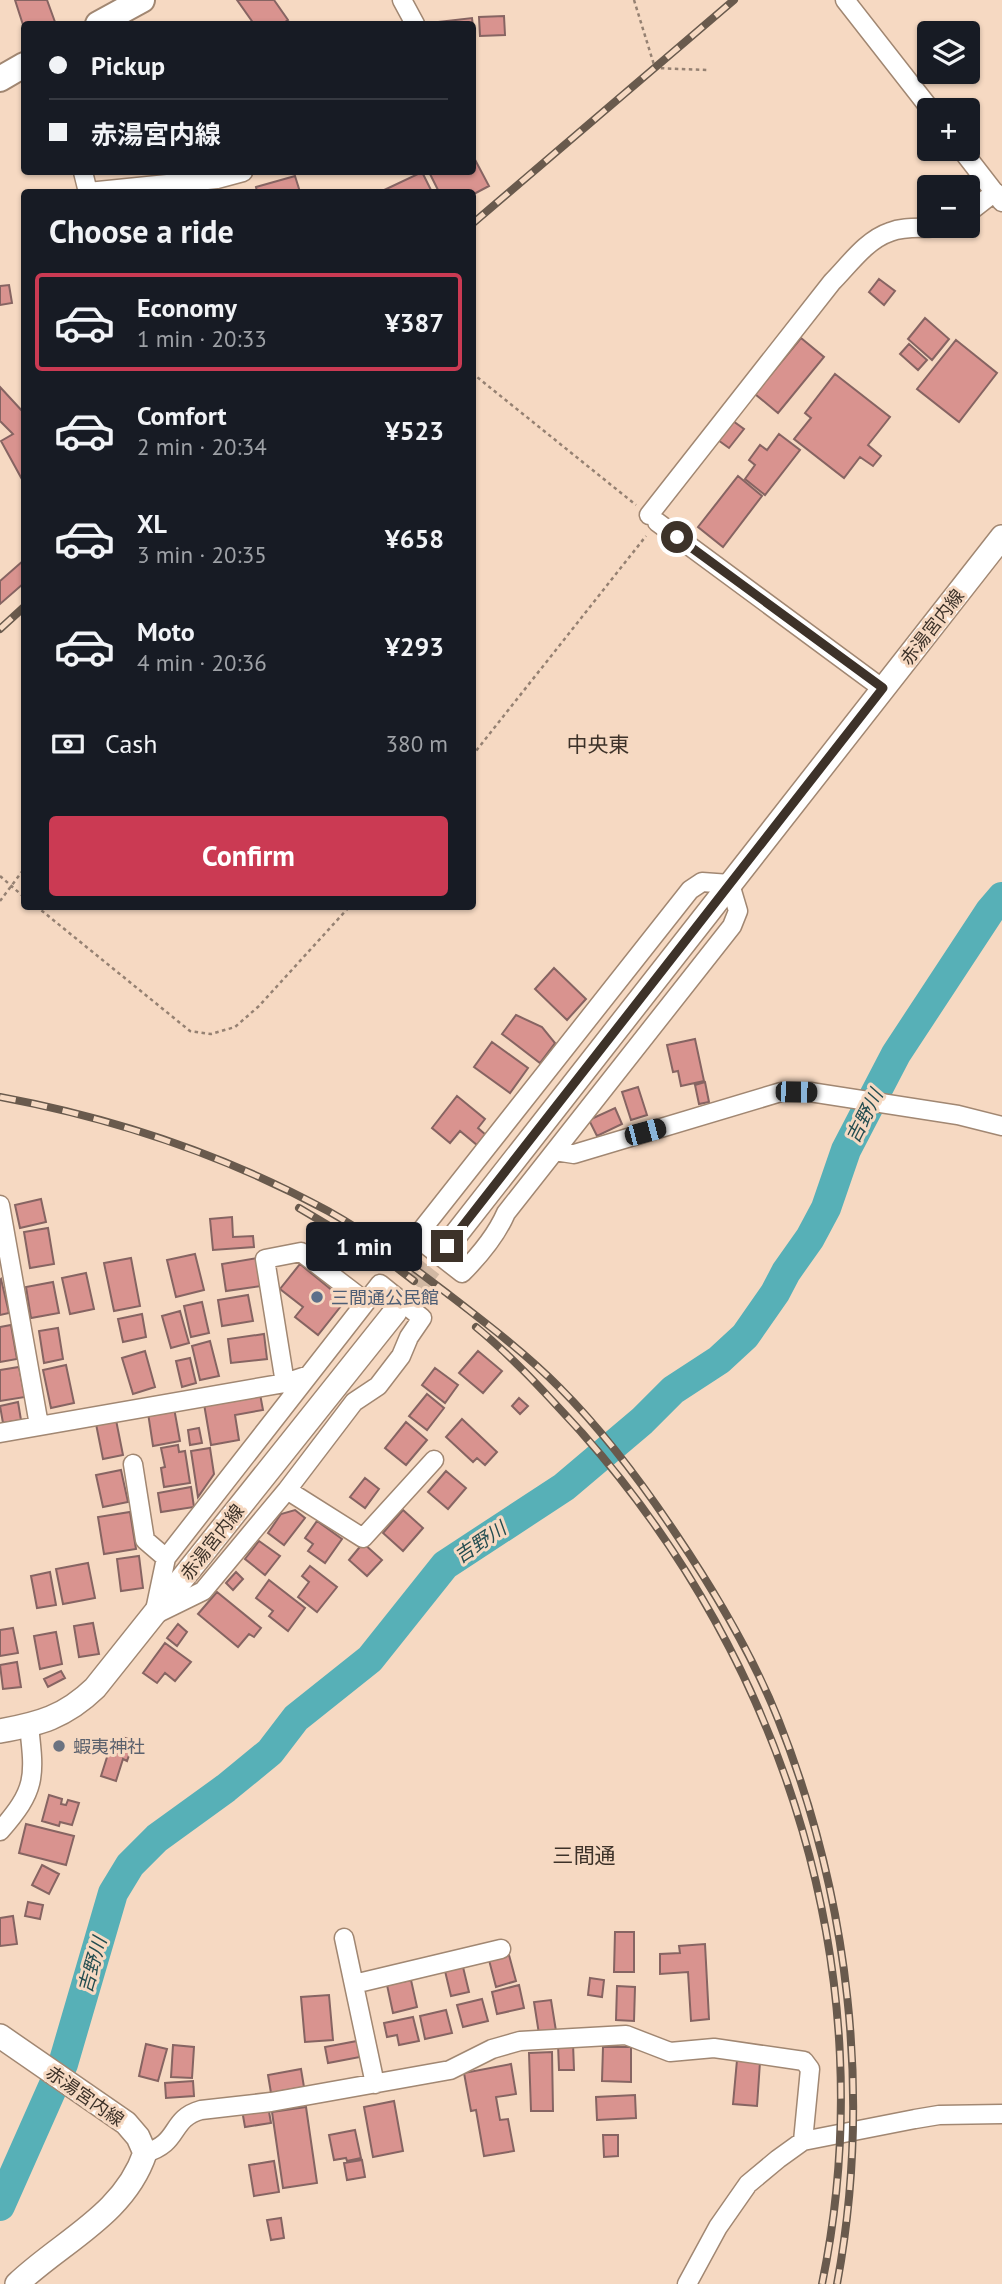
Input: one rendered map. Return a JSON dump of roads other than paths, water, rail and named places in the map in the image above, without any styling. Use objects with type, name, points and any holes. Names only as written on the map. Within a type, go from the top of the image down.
[{"type":"highway","points":[[104,21],[142,0]]},
{"type":"highway","points":[[0,79],[21,67]]},
{"type":"main road","name":"赤湯宮内線","points":[[447,1246],[1002,537]]},
{"type":"main road","name":"赤湯宮内線","points":[[0,1731],[29,1726],[78,1705],[118,1662],[395,1312]]},
{"type":"main road","name":"赤湯宮内線","points":[[2,2038],[126,2123],[138,2137],[145,2153]]},
{"type":"main road","points":[[17,2284],[99,2220],[124,2195],[138,2173],[145,2153]]},
{"type":"street","points":[[402,0],[413,21]]},
{"type":"street","points":[[845,0],[922,98]]},
{"type":"street","points":[[970,161],[998,197],[980,207]]},
{"type":"street","points":[[118,189],[217,179],[232,175]]},
{"type":"street","points":[[883,688],[653,519],[832,282],[864,248],[890,232],[917,230]]},
{"type":"street","points":[[702,882],[730,884],[738,911],[732,926],[506,1213],[500,1227],[478,1257],[462,1273],[416,1237],[690,890],[702,882]]},
{"type":"street","points":[[555,1151],[574,1154],[781,1092],[810,1092],[958,1115],[1002,1126]]},
{"type":"street","points":[[0,1205],[39,1425]]},
{"type":"street","points":[[285,1383],[265,1259],[301,1252],[365,1301]]},
{"type":"street","points":[[380,1284],[422,1318],[409,1337],[401,1356],[377,1386],[354,1402],[203,1591],[154,1615],[166,1558],[380,1284]]},
{"type":"street","points":[[0,1433],[285,1383],[309,1375]]},
{"type":"street","points":[[286,1490],[363,1538],[433,1460]]},
{"type":"street","points":[[133,1464],[145,1540],[166,1558]]},
{"type":"street","points":[[0,1831],[31,1787],[33,1774],[29,1726]]},
{"type":"street","points":[[344,1938],[375,2084]]},
{"type":"street","points":[[354,1983],[501,1949]]},
{"type":"street","points":[[145,2153],[160,2149],[172,2137],[181,2120],[190,2113],[271,2102],[450,2070],[492,2049],[520,2041],[625,2035],[670,2052],[714,2048],[804,2061],[810,2069],[803,2141]]},
{"type":"street","points":[[687,2284],[718,2227],[748,2184],[803,2141],[939,2115],[1002,2114]]},
{"type":"waterway","name":"吉野川","points":[[0,2206],[63,2064],[113,1893],[130,1865],[157,1838],[270,1752],[296,1718],[370,1659],[445,1565],[564,1487],[642,1421],[673,1390],[719,1360],[745,1336],[810,1238],[826,1208],[846,1150],[896,1054],[990,911],[1002,897]]},
{"type":"tunnel","points":[[395,1312],[447,1246]]},
{"type":"railway","points":[[476,221],[734,0]]},
{"type":"railway","points":[[0,629],[21,610]]},
{"type":"railway","points":[[0,1097],[85,1116],[210,1156],[290,1191],[344,1220],[419,1272],[533,1363],[592,1422],[650,1496],[705,1578],[757,1671],[778,1719],[802,1787],[822,1856],[837,1926],[847,1997],[852,2069],[853,2141],[837,2284]]},
{"type":"railway","points":[[299,1208],[388,1261],[414,1281]]},
{"type":"railway","points":[[476,1327],[518,1365],[582,1433],[654,1523],[715,1621],[765,1723],[803,1831],[828,1942],[840,2055],[838,2169],[822,2284]]},
{"type":"place","name":"三間通公民館","points":[[317,1297]]},
{"type":"place","name":"蝦夷神社","points":[[59,1746]]},
{"type":"district","name":"中央東","points":[[598,744]]},
{"type":"district","name":"三間通","points":[[584,1855]]}]
